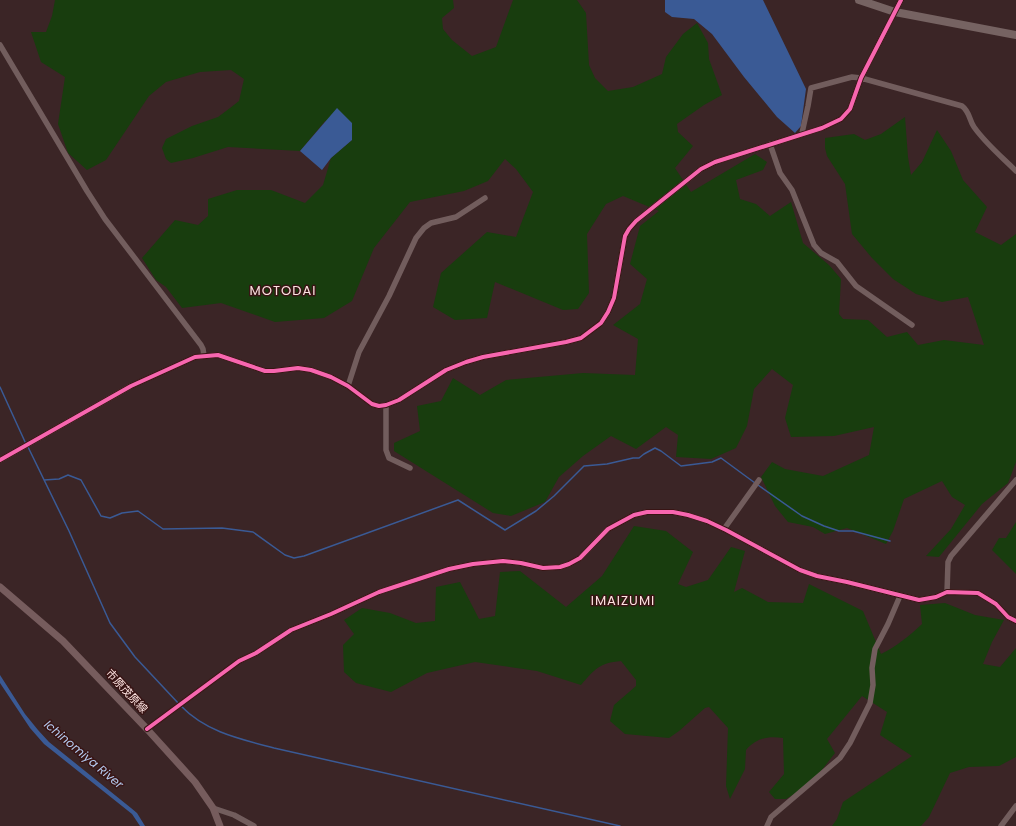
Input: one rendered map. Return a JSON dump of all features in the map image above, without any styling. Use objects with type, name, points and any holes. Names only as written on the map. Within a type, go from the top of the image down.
[{"type":"highway","points":[[859,0],[895,12],[1016,35]]},
{"type":"main road","name":"市原茂原線","points":[[0,587],[63,641],[147,729],[195,782],[213,808],[220,826]]},
{"type":"street","points":[[0,460],[142,380],[195,357],[218,355],[265,371],[298,368],[311,370],[331,377],[348,386],[372,404],[379,406],[399,400],[446,370],[466,362],[483,357],[581,338],[601,323],[608,312],[614,298],[625,236],[636,221],[701,169],[714,162],[802,133],[822,128],[841,119],[850,109],[861,78],[901,0]]},
{"type":"street","points":[[0,45],[86,191],[105,219],[201,345],[204,356]]},
{"type":"street","points":[[802,133],[811,88],[852,77],[861,78],[962,106],[967,109],[973,125],[981,136],[1016,171]]},
{"type":"street","points":[[770,144],[780,172],[792,190],[814,245],[818,250],[837,262],[856,286],[912,325]]},
{"type":"street","points":[[348,386],[359,352],[389,296],[416,238],[424,228],[431,223],[456,217],[485,198]]},
{"type":"street","points":[[386,405],[386,450],[389,458],[410,468]]},
{"type":"street","points":[[724,528],[759,480]]},
{"type":"street","points":[[947,592],[948,562],[951,556],[1016,480]]},
{"type":"street","points":[[147,729],[239,661],[256,653],[291,630],[379,592],[448,569],[473,564],[503,561],[543,568],[564,566],[580,558],[608,528],[634,515],[647,512],[673,512],[688,514],[707,520],[800,570],[817,576],[854,583],[920,600],[936,597],[947,592],[978,593],[996,604],[1008,617],[1016,621]]},
{"type":"street","points":[[767,826],[771,817],[840,758],[850,743],[870,703],[873,685],[872,668],[875,650],[900,596]]},
{"type":"street","points":[[1001,826],[1016,806]]},
{"type":"street","points":[[213,808],[234,815],[254,826]]},
{"type":"green space","points":[[55,0],[453,0],[454,8],[442,18],[443,29],[452,40],[472,56],[496,47],[513,0],[577,0],[586,13],[589,65],[595,78],[608,91],[633,87],[662,74],[666,57],[683,34],[697,23],[708,43],[709,59],[722,95],[704,105],[677,124],[678,132],[693,146],[675,168],[691,192],[755,154],[767,162],[763,170],[736,180],[740,199],[756,204],[770,216],[791,202],[803,243],[829,265],[841,279],[839,314],[843,319],[868,320],[887,337],[907,332],[918,345],[944,340],[984,345],[968,297],[942,302],[916,294],[893,279],[872,258],[852,234],[845,184],[827,156],[825,148],[825,138],[854,134],[865,140],[881,134],[905,117],[911,175],[922,162],[937,130],[951,151],[963,180],[987,207],[975,232],[1001,245],[1016,234],[1016,462],[1008,483],[982,504],[939,557],[926,556],[951,529],[965,505],[952,497],[942,481],[904,499],[893,531],[886,544],[847,528],[825,534],[813,527],[788,522],[775,506],[761,477],[772,462],[785,469],[823,476],[869,455],[874,427],[834,436],[791,437],[785,418],[793,385],[772,369],[754,389],[747,426],[736,448],[711,459],[676,457],[678,435],[666,427],[636,449],[611,436],[583,456],[559,477],[545,502],[511,516],[493,513],[394,451],[394,443],[420,431],[417,406],[441,401],[453,378],[480,395],[506,380],[583,373],[635,375],[638,339],[613,325],[640,304],[647,279],[630,264],[640,226],[659,211],[623,196],[606,204],[587,234],[589,293],[578,309],[563,310],[495,282],[487,318],[455,320],[433,307],[441,273],[487,232],[516,237],[533,192],[516,169],[505,159],[488,181],[464,191],[410,202],[374,248],[352,301],[324,318],[275,322],[221,303],[182,308],[166,287],[156,280],[142,258],[175,220],[198,225],[208,216],[208,199],[237,190],[271,190],[305,203],[323,185],[331,158],[352,140],[325,121],[300,151],[228,147],[171,163],[166,159],[162,148],[166,139],[192,126],[218,117],[239,101],[244,79],[231,70],[200,72],[166,82],[149,96],[106,160],[87,170],[68,153],[58,124],[65,77],[41,62],[31,32],[46,32],[52,16]]},
{"type":"green space","points":[[1016,522],[1016,574],[992,550],[999,538],[1006,538]]},
{"type":"green space","points":[[634,526],[666,531],[693,552],[678,584],[686,587],[708,580],[731,547],[745,551],[734,592],[742,588],[768,602],[803,603],[809,584],[863,611],[881,654],[903,640],[922,624],[920,605],[945,603],[975,615],[1004,620],[992,642],[983,664],[1000,667],[1016,648],[1016,757],[999,766],[969,767],[950,773],[929,817],[921,826],[832,826],[837,819],[843,802],[912,756],[880,735],[887,712],[862,696],[827,739],[835,753],[811,784],[786,799],[775,799],[769,792],[784,774],[783,738],[772,737],[758,740],[746,750],[745,769],[730,799],[726,786],[728,728],[709,707],[705,708],[669,738],[625,734],[610,721],[614,705],[636,686],[636,680],[621,661],[602,665],[581,685],[537,671],[475,662],[427,673],[391,692],[356,683],[344,672],[343,645],[354,634],[344,620],[362,608],[390,613],[416,623],[435,621],[436,587],[460,582],[479,619],[495,616],[500,572],[520,571],[566,607],[602,576]]},
{"type":"water","points":[[665,0],[763,0],[806,89],[801,126],[795,133],[777,117],[744,77],[712,34],[694,19],[672,17],[665,12]]},
{"type":"water","points":[[337,108],[352,123],[352,140],[331,158],[322,170],[300,151]]},
{"type":"water","points":[[0,675],[25,714],[49,742],[137,813],[145,826],[140,826],[132,814],[44,744],[30,728],[0,683]]},
{"type":"waterway","points":[[0,387],[26,444]]},
{"type":"waterway","points":[[28,447],[69,531],[110,623],[135,657],[179,704]]},
{"type":"waterway","points":[[44,480],[59,479],[68,475],[81,480],[101,516],[110,518],[122,513],[138,511],[163,529],[222,528],[253,532],[285,555],[294,558],[304,556],[458,500],[505,530],[536,511],[554,496],[584,466],[607,464],[639,458],[655,448],[681,466],[712,462],[721,458],[755,483]]},
{"type":"waterway","points":[[758,485],[802,516],[824,526],[839,531],[853,531],[890,541]]},
{"type":"waterway","points":[[181,706],[201,722],[236,738],[274,748],[620,826]]},
{"type":"cycle path","points":[[0,460],[131,386],[195,357],[218,355],[265,371],[298,368],[311,370],[331,377],[348,386],[372,404],[379,406],[399,400],[446,370],[466,362],[483,357],[581,338],[601,323],[608,312],[614,298],[625,236],[636,221],[701,169],[715,162],[822,128],[841,119],[850,109],[861,78],[901,0]]},
{"type":"cycle path","points":[[147,729],[239,661],[256,653],[291,630],[379,592],[449,569],[473,564],[503,561],[543,568],[560,567],[580,558],[608,529],[634,515],[647,512],[673,512],[707,521],[800,570],[817,576],[919,600],[936,597],[947,592],[978,593],[996,604],[1008,617],[1016,621]]},
{"type":"district","name":"MOTODAI","points":[[283,290]]},
{"type":"district","name":"IMAIZUMI","points":[[623,600]]},
{"type":"water label","name":"Ichinomiya River","points":[[84,754]]}]
